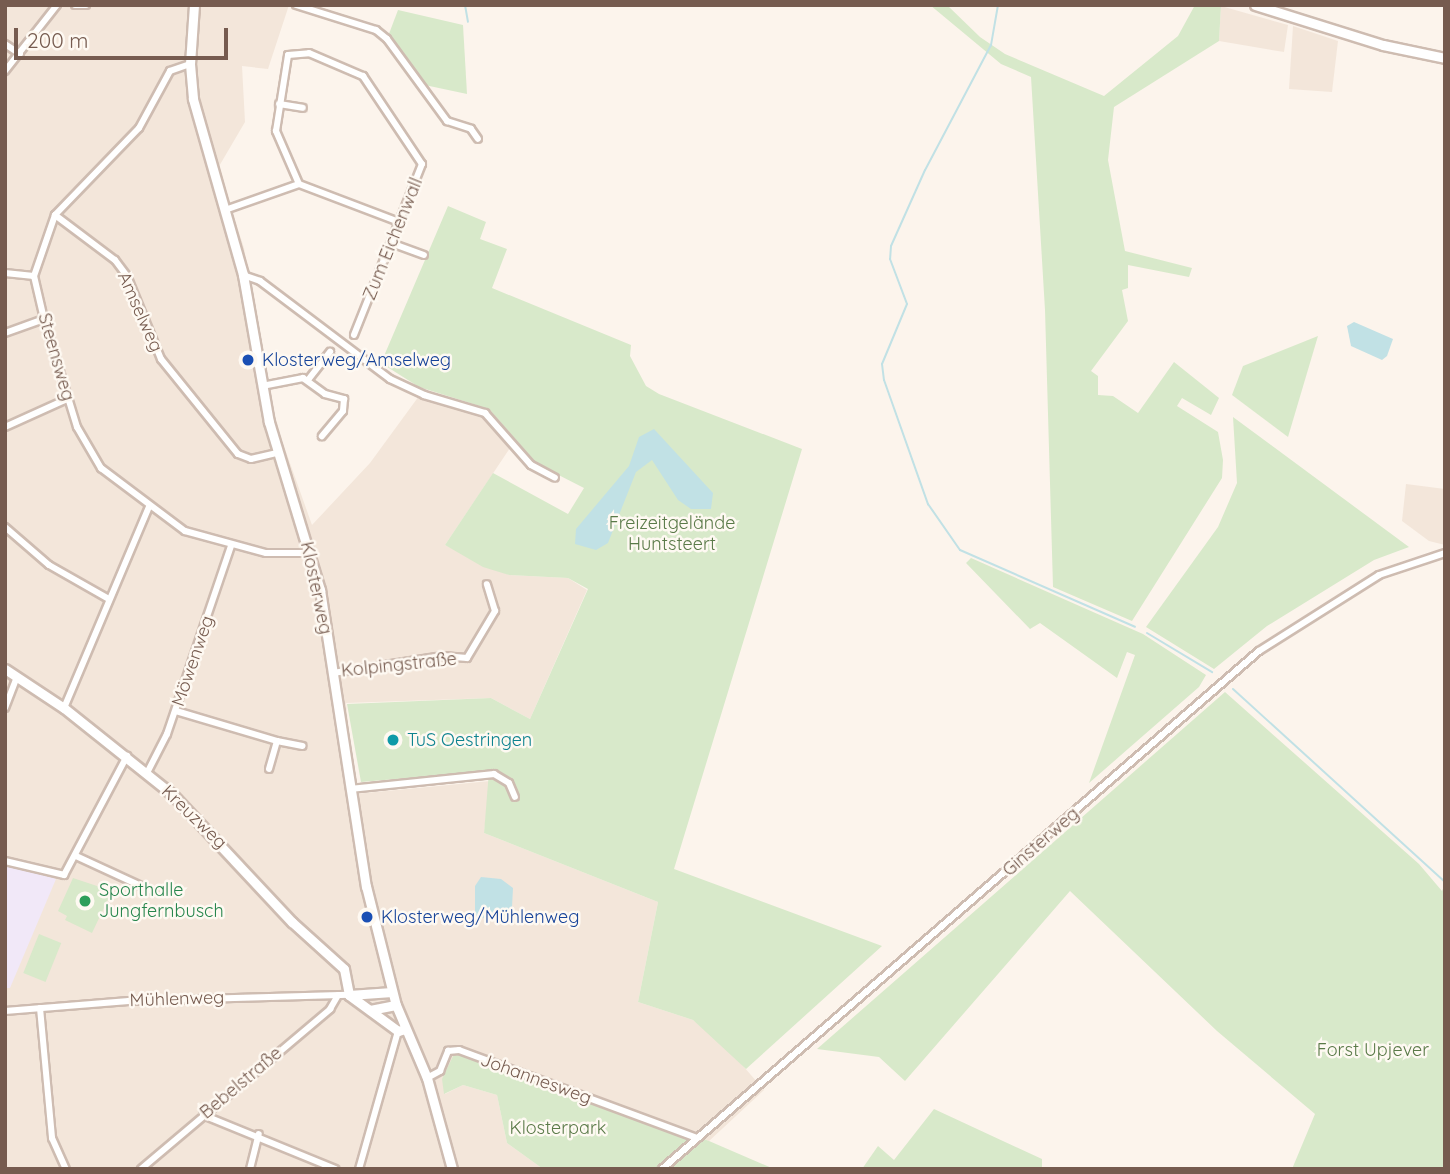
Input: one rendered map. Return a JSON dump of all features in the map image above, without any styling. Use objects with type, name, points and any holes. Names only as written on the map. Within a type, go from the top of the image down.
[{"type":"street","points":[[5,71],[57,5]]},
{"type":"street","points":[[75,5],[86,5]]},
{"type":"street","name":"Klosterweg","points":[[194,5],[190,64],[199,126],[243,275],[262,386],[278,453],[311,553],[366,886],[401,1030],[427,1079],[452,1169]]},
{"type":"street","points":[[296,5],[381,35],[447,121],[471,129],[478,139]]},
{"type":"street","points":[[1255,5],[1383,46],[1445,58]]},
{"type":"street","points":[[1290,16],[1291,5]]},
{"type":"street","points":[[5,44],[20,54]]},
{"type":"street","name":"Zum Eichenwall","points":[[299,184],[276,131],[285,64],[295,52],[309,52],[362,76],[422,164],[354,335]]},
{"type":"street","points":[[5,272],[34,276],[55,215],[139,128],[170,71],[190,64]]},
{"type":"street","points":[[279,104],[303,108]]},
{"type":"street","points":[[225,210],[299,184],[399,222]]},
{"type":"street","name":"Amselweg","points":[[55,215],[115,260],[127,276],[161,359],[238,454],[251,459],[278,453]]},
{"type":"street","points":[[391,243],[424,256]]},
{"type":"street","points":[[243,275],[260,281],[390,379],[424,395],[485,412],[531,465],[555,478]]},
{"type":"street","name":"Steensweg","points":[[34,276],[67,399],[101,468],[149,507],[185,530],[231,547],[290,556],[311,553]]},
{"type":"street","points":[[5,333],[44,319]]},
{"type":"street","points":[[262,386],[308,380],[330,352]]},
{"type":"street","points":[[308,380],[325,394],[344,399],[343,411],[322,436]]},
{"type":"street","points":[[5,427],[67,399]]},
{"type":"street","points":[[64,708],[107,598],[149,507]]},
{"type":"street","points":[[5,527],[50,565],[107,598]]},
{"type":"street","name":"Möwenweg","points":[[147,773],[176,712],[231,547]]},
{"type":"street","name":"Ginsterweg","points":[[662,1169],[1259,651],[1379,575],[1445,553]]},
{"type":"street","name":"Kolpingstraße","points":[[332,673],[443,656],[467,658],[495,611],[487,584]]},
{"type":"street","name":"Kreuzweg","points":[[5,669],[64,708],[127,756],[218,838],[292,922],[344,969],[349,995]]},
{"type":"street","points":[[5,708],[17,676]]},
{"type":"street","points":[[176,712],[303,746]]},
{"type":"street","points":[[269,769],[277,741]]},
{"type":"street","points":[[5,861],[61,877],[76,856],[127,756]]},
{"type":"street","points":[[350,789],[494,774],[509,783],[515,797]]},
{"type":"street","points":[[76,856],[154,892]]},
{"type":"street","name":"Mühlenweg","points":[[5,1011],[129,1000],[392,992]]},
{"type":"street","name":"Bebelstraße","points":[[141,1169],[330,1009],[338,995]]},
{"type":"street","points":[[349,995],[401,1030],[359,1169]]},
{"type":"street","points":[[370,1010],[396,1005]]},
{"type":"street","points":[[40,1008],[52,1138],[66,1169]]},
{"type":"street","name":"Johannesweg","points":[[427,1079],[440,1071],[448,1051],[458,1050],[697,1138]]},
{"type":"street","points":[[203,1115],[259,1134],[335,1169]]},
{"type":"street","points":[[250,1169],[259,1134]]},
{"type":"shaded area","points":[[5,5],[289,5],[268,69],[242,66],[245,122],[218,168],[244,248],[275,421],[312,525],[370,463],[419,396],[473,409],[512,445],[445,545],[509,575],[568,578],[587,590],[530,719],[491,698],[346,703],[355,794],[490,781],[484,833],[658,902],[638,1002],[693,1020],[724,1044],[764,1090],[709,1141],[458,1049],[445,1094],[463,1085],[497,1095],[507,1143],[543,1169],[5,1169]]},
{"type":"shaded area","points":[[1221,6],[1288,25],[1284,52],[1219,41]]},
{"type":"shaded area","points":[[1293,26],[1338,41],[1332,92],[1289,89]]},
{"type":"shaded area","points":[[1406,484],[1445,489],[1445,545],[1429,541],[1402,521]]},
{"type":"shaded area","points":[[5,863],[56,879],[10,988],[5,988]]},
{"type":"green space","points":[[930,5],[947,5],[980,37],[1005,54],[1104,96],[1178,36],[1195,5],[1221,6],[1219,41],[1114,107],[1108,160],[1125,251],[1192,268],[1189,277],[1128,265],[1128,288],[1122,290],[1128,321],[1091,371],[1098,376],[1098,395],[1113,396],[1138,413],[1174,362],[1219,398],[1211,415],[1182,398],[1177,406],[1218,432],[1223,460],[1222,478],[1132,621],[1053,587],[1045,310],[1031,77],[1001,64]]},
{"type":"green space","points":[[398,10],[463,25],[467,94],[420,84],[387,39]]},
{"type":"green space","name":"Freizeitgelände Huntsteert","points":[[448,206],[486,222],[480,239],[507,249],[492,288],[631,345],[630,356],[646,386],[659,394],[802,449],[674,869],[882,946],[746,1069],[693,1020],[638,1002],[658,902],[484,833],[489,771],[361,782],[347,704],[491,698],[530,719],[588,589],[568,578],[509,575],[483,567],[445,545],[493,473],[568,514],[584,488],[537,464],[489,409],[419,387],[381,363]]},
{"type":"green space","points":[[1318,336],[1288,437],[1232,395],[1243,366]]},
{"type":"green space","points":[[1233,417],[1409,547],[1374,560],[1267,626],[1214,669],[1146,627],[1218,527],[1237,483]]},
{"type":"green space","points":[[971,558],[1143,634],[1206,675],[1199,687],[1089,783],[1135,655],[1127,652],[1117,678],[1040,623],[1030,629],[966,563]]},
{"type":"green space","name":"Forst Upjever","points":[[1225,692],[1419,864],[1442,891],[1445,884],[1445,1169],[1292,1169],[1315,1114],[1217,1031],[1070,891],[905,1081],[879,1057],[817,1049]]},
{"type":"green space","name":"Sporthalle Jungfernbusch","points":[[73,878],[112,891],[92,933],[65,920],[67,916],[58,911]]},
{"type":"green space","points":[[39,934],[61,943],[46,982],[23,973]]},
{"type":"green space","name":"Klosterpark","points":[[457,1048],[709,1141],[774,1169],[543,1169],[507,1143],[497,1095],[463,1085],[444,1094],[442,1079]]},
{"type":"green space","points":[[934,1109],[1042,1159],[1042,1169],[862,1169],[878,1146],[894,1160]]},
{"type":"water","points":[[1354,322],[1393,339],[1387,356],[1382,360],[1351,346],[1347,326]]},
{"type":"water","points":[[654,429],[713,493],[711,509],[691,509],[678,500],[652,460],[636,472],[608,543],[596,550],[575,544],[576,529],[629,466],[639,437]]},
{"type":"water","points":[[481,877],[501,879],[513,888],[512,907],[500,922],[475,916],[475,886]]},
{"type":"waterway","points":[[465,5],[468,22]]},
{"type":"waterway","points":[[998,5],[991,45],[925,170],[891,246],[890,259],[907,304],[882,364],[884,380],[928,504],[960,550],[1135,627]]},
{"type":"waterway","points":[[1147,633],[1212,672]]},
{"type":"waterway","points":[[1233,689],[1445,882]]},
{"type":"waterway","points":[[698,1169],[749,1169]]},
{"type":"place","name":"Klosterweg/Amselweg","points":[[248,360]]},
{"type":"place","name":"TuS Oestringen","points":[[393,740]]},
{"type":"place","name":"Sporthalle Jungfernbusch","points":[[85,901]]},
{"type":"place","name":"Klosterweg/Mühlenweg","points":[[367,917]]}]
